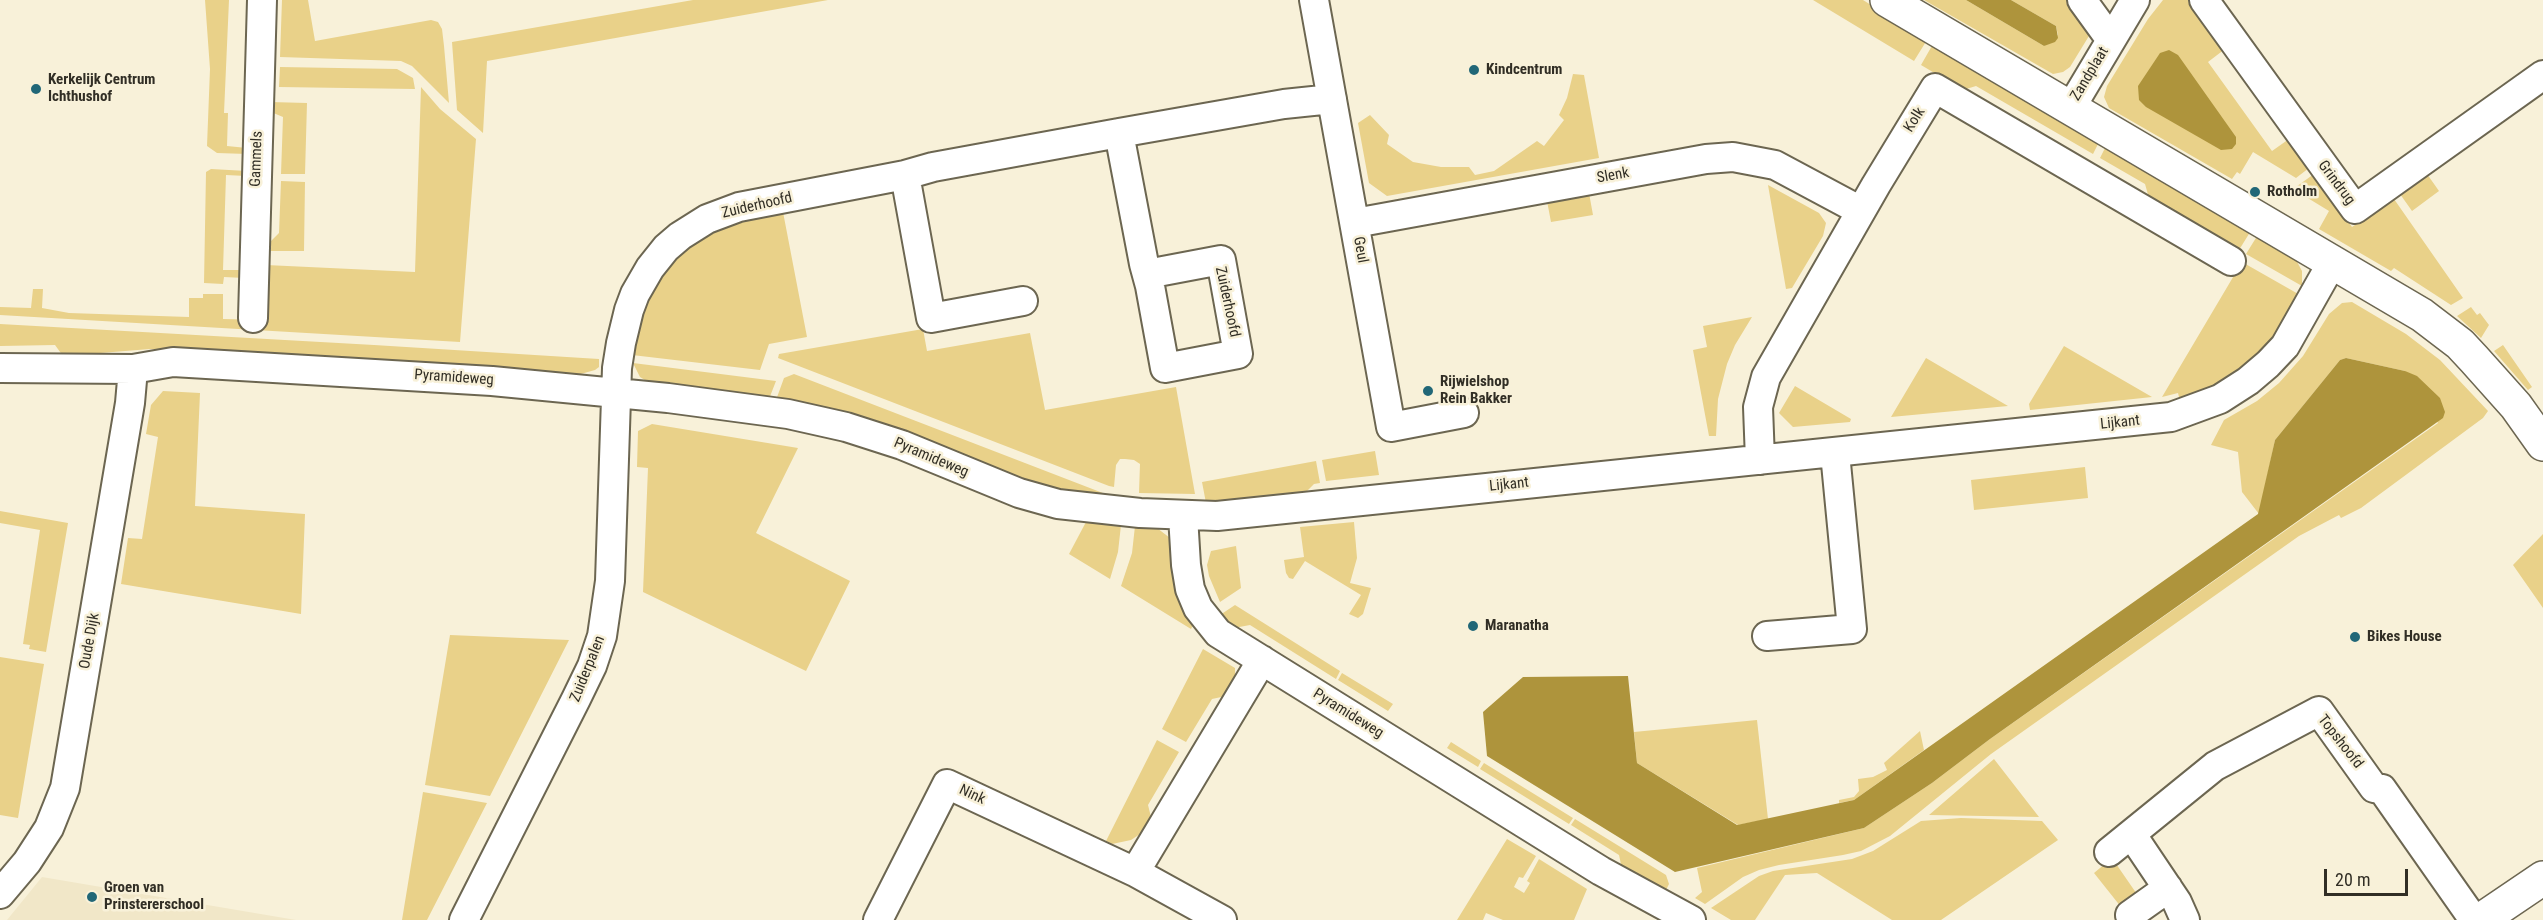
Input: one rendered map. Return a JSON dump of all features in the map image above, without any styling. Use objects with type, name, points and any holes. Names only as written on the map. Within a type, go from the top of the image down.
[{"type":"street","name":"Gammels","points":[[253,318],[262,0]]},
{"type":"street","name":"Geul","points":[[1314,0],[1391,427],[1464,413]]},
{"type":"street","points":[[1887,0],[2422,315],[2460,344],[2509,398],[2543,444]]},
{"type":"street","name":"Zandplaat","points":[[2082,0],[2110,40]]},
{"type":"street","name":"Zandplaat","points":[[2070,109],[2135,0]]},
{"type":"street","name":"Grindrug","points":[[2204,0],[2355,209],[2543,75]]},
{"type":"street","name":"Kolk","points":[[1760,460],[1758,407],[1766,377],[1935,88],[2231,261]]},
{"type":"street","name":"Zuiderhoofd","points":[[618,393],[617,369],[629,309],[642,281],[657,258],[680,236],[707,219],[739,207],[905,175],[933,167],[1284,104],[1332,99]]},
{"type":"street","points":[[1119,133],[1146,274]]},
{"type":"street","name":"Slenk","points":[[1355,223],[1706,159],[1733,157],[1774,165],[1861,211]]},
{"type":"street","points":[[905,175],[931,318],[1023,301]]},
{"type":"street","name":"Lijkant","points":[[1183,516],[1217,516],[2154,420],[2200,408],[2241,387],[2274,359],[2285,346],[2333,261]]},
{"type":"street","name":"Pyramideweg","points":[[0,368],[133,369],[173,362],[565,386],[768,411],[824,421],[902,445],[976,477],[1051,502],[1087,509],[1183,516],[1187,577],[1198,608],[1218,633],[1602,871],[1687,919]]},
{"type":"street","name":"Oude Dijk","points":[[0,894],[27,862],[49,828],[65,788],[128,414],[133,369]]},
{"type":"street","name":"Zuiderpalen","points":[[464,920],[576,699],[592,666],[602,636],[610,581],[618,393]]},
{"type":"street","points":[[1767,636],[1852,629],[1835,453]]},
{"type":"street","points":[[1135,872],[1262,660]]},
{"type":"street","name":"Topshoofd","points":[[2109,852],[2215,766],[2319,711],[2374,788],[2382,789],[2474,920]]},
{"type":"street","name":"Nink","points":[[879,920],[947,784],[1135,872],[1222,920]]},
{"type":"street","points":[[2132,835],[2168,888],[2185,920]]},
{"type":"street","points":[[2481,920],[2543,878]]},
{"type":"street","points":[[2130,915],[2168,888]]},
{"type":"shaded area","points":[[205,0],[229,0],[224,113],[228,113],[227,146],[247,148],[247,154],[217,153],[207,146],[210,69]]},
{"type":"shaded area","points":[[282,0],[308,0],[315,41],[431,20],[438,22],[442,29],[449,103],[412,66],[401,61],[280,57]]},
{"type":"shaded area","points":[[693,0],[828,0],[487,61],[483,133],[457,110],[452,42]]},
{"type":"shaded area","points":[[1813,0],[1863,0],[1927,40],[1914,61]]},
{"type":"shaded area","points":[[1924,0],[1966,0],[2044,46],[2058,35],[2056,26],[2011,0],[2070,0],[2092,31],[2070,67],[2063,72],[2053,74]]},
{"type":"shaded area","points":[[1966,0],[2011,0],[2056,26],[2058,38],[2055,42],[2044,46]]},
{"type":"shaded area","points":[[2163,0],[2189,0],[2225,49],[2208,62],[2272,151],[2289,139],[2309,168],[2296,178],[2253,152],[2240,174],[2237,172],[2232,179],[2109,108],[2104,97],[2107,86],[2148,19]]},
{"type":"shaded area","points":[[1933,44],[2100,140],[2093,154],[1976,86],[1963,90],[1921,65]]},
{"type":"shaded area","points":[[2169,50],[2178,55],[2236,137],[2236,144],[2232,149],[2221,150],[2146,107],[2139,100],[2138,86],[2160,53]]},
{"type":"shaded area","points":[[280,67],[397,69],[413,78],[415,89],[279,87]]},
{"type":"shaded area","points":[[1573,74],[1584,75],[1599,158],[1387,196],[1369,183],[1358,123],[1370,115],[1389,135],[1387,144],[1413,162],[1441,167],[1469,167],[1475,175],[1494,171],[1537,141],[1544,146],[1564,120],[1559,115],[1567,98]]},
{"type":"shaded area","points":[[421,87],[440,109],[476,139],[460,342],[0,315],[0,307],[31,308],[33,289],[43,289],[42,308],[69,313],[189,317],[189,298],[203,298],[203,294],[223,294],[223,319],[264,320],[266,265],[415,272]]},
{"type":"shaded area","points":[[270,102],[307,103],[305,174],[281,174],[283,117],[271,112]]},
{"type":"shaded area","points":[[2107,144],[2252,229],[2239,250],[2149,198],[2145,184],[2100,158]]},
{"type":"shaded area","points":[[211,169],[247,171],[246,176],[226,175],[223,270],[244,270],[244,278],[224,277],[223,284],[204,283],[206,172]]},
{"type":"shaded area","points":[[2314,174],[2352,227],[2394,199],[2463,298],[2451,305],[2394,268],[2391,271],[2319,229],[2329,211],[2293,189]]},
{"type":"shaded area","points":[[2427,174],[2439,191],[2412,211],[2400,194]]},
{"type":"shaded area","points":[[281,181],[305,182],[304,251],[266,251],[266,246],[279,233]]},
{"type":"shaded area","points":[[1768,185],[1819,213],[1826,223],[1823,236],[1792,288],[1786,289]]},
{"type":"shaded area","points":[[1589,193],[1593,215],[1551,222],[1547,201]]},
{"type":"shaded area","points":[[783,212],[807,337],[769,344],[760,370],[632,355],[637,324],[654,285],[675,258],[702,237],[734,222]]},
{"type":"shaded area","points":[[2259,233],[2295,258],[2302,271],[2302,286],[2246,254]]},
{"type":"shaded area","points":[[2242,262],[2300,295],[2289,316],[2267,346],[2229,379],[2180,401],[2178,393],[2162,397]]},
{"type":"shaded area","points":[[2352,302],[2406,334],[2440,360],[2488,411],[2483,418],[2361,508],[2341,518],[2339,515],[2299,536],[1991,754],[1890,836],[1861,851],[1759,870],[1743,877],[1705,904],[1695,898],[1702,892],[1697,868],[1864,828],[1932,783],[1990,739],[2438,423],[2405,371],[2346,358],[2340,360],[2275,440],[2259,514],[2242,492],[2238,452],[2211,445],[2224,420],[2257,401],[2279,383],[2303,356],[2329,314],[2342,303]]},
{"type":"shaded area","points":[[2471,307],[2477,315],[2480,313],[2489,325],[2481,338],[2457,316]]},
{"type":"shaded area","points":[[1752,317],[1735,345],[1727,364],[1718,399],[1716,436],[1709,436],[1693,350],[1707,347],[1703,326]]},
{"type":"shaded area","points":[[0,324],[599,359],[599,367],[577,375],[376,360],[150,349],[63,356],[55,345],[0,346]]},
{"type":"shaded area","points":[[923,329],[927,351],[1030,333],[1045,410],[1176,387],[1195,494],[1139,493],[1140,464],[1134,460],[1125,459],[1120,459],[1116,465],[1114,487],[1109,486],[778,358],[779,354]]},
{"type":"shaded area","points":[[2503,345],[2532,387],[2528,390],[2494,351]]},
{"type":"shaded area","points":[[2064,346],[2152,397],[2030,410],[2029,404]]},
{"type":"shaded area","points":[[1926,358],[2008,406],[1891,417]]},
{"type":"shaded area","points":[[2346,358],[2405,371],[2417,376],[2440,398],[2445,412],[2443,418],[1990,739],[1932,783],[1864,828],[1675,872],[1487,756],[1483,712],[1523,677],[1628,676],[1637,763],[1737,825],[1854,800],[2258,514],[2275,440],[2340,360]]},
{"type":"shaded area","points":[[633,363],[776,381],[769,399],[648,382],[640,377]]},
{"type":"shaded area","points":[[794,374],[1108,495],[1054,489],[776,400],[784,378]]},
{"type":"shaded area","points":[[1795,386],[1851,419],[1850,422],[1793,427],[1779,413]]},
{"type":"shaded area","points":[[163,391],[200,393],[195,506],[305,514],[301,614],[121,584],[128,538],[142,539],[158,437],[146,434],[151,405]]},
{"type":"shaded area","points":[[652,424],[798,448],[756,533],[850,581],[806,671],[643,592],[648,468],[637,467],[638,431]]},
{"type":"shaded area","points":[[1375,451],[1379,475],[1326,481],[1322,460]]},
{"type":"shaded area","points":[[1316,461],[1320,483],[1314,484],[1305,493],[1206,503],[1202,482]]},
{"type":"shaded area","points":[[2085,467],[2088,498],[1974,510],[1971,480]]},
{"type":"shaded area","points":[[0,511],[68,523],[46,652],[29,649],[30,645],[23,644],[40,530],[0,523]]},
{"type":"shaded area","points":[[1086,522],[1121,525],[1118,552],[1110,579],[1069,554]]},
{"type":"shaded area","points":[[1354,522],[1357,558],[1350,583],[1371,588],[1363,614],[1358,618],[1349,614],[1361,595],[1305,561],[1293,579],[1289,578],[1284,560],[1304,557],[1300,527]]},
{"type":"shaded area","points":[[1135,526],[1157,528],[1170,538],[1194,623],[1191,629],[1121,586],[1132,553]]},
{"type":"shaded area","points":[[2543,534],[2543,608],[2513,565]]},
{"type":"shaded area","points":[[1236,546],[1241,588],[1220,602],[1207,565],[1211,551]]},
{"type":"shaded area","points":[[1235,605],[1340,671],[1336,679],[1250,625],[1234,628],[1227,623],[1220,615]]},
{"type":"shaded area","points":[[450,635],[569,640],[490,796],[425,785]]},
{"type":"shaded area","points":[[1203,649],[1235,668],[1235,676],[1226,696],[1212,699],[1186,742],[1162,729]]},
{"type":"shaded area","points":[[0,657],[44,664],[18,818],[0,815]]},
{"type":"shaded area","points":[[1342,673],[1393,704],[1388,711],[1338,680]]},
{"type":"shaded area","points":[[1757,720],[1768,819],[1738,825],[1637,763],[1634,732]]},
{"type":"shaded area","points":[[1920,731],[1924,750],[1854,800],[1839,803],[1839,800],[1854,797],[1859,791],[1858,779],[1873,777],[1887,770],[1884,763]]},
{"type":"shaded area","points":[[1157,740],[1179,752],[1148,805],[1151,817],[1140,834],[1131,840],[1112,844],[1106,841]]},
{"type":"shaded area","points":[[1451,742],[1481,761],[1478,767],[1447,748]]},
{"type":"shaded area","points":[[1994,759],[2039,817],[1929,815]]},
{"type":"shaded area","points":[[1484,763],[1573,818],[1569,824],[1480,769]]},
{"type":"shaded area","points":[[423,792],[487,803],[427,920],[402,920]]},
{"type":"shaded area","points":[[1961,818],[2042,821],[2058,840],[1941,920],[1892,920],[1817,873],[1785,875],[1755,920],[1731,920],[1711,908],[1759,876],[1773,871],[1852,859],[1873,851],[1921,821]]},
{"type":"shaded area","points":[[1575,819],[1666,875],[1669,884],[1666,890],[1622,869],[1619,855],[1571,825]]},
{"type":"shaded area","points":[[1507,839],[1536,856],[1523,878],[1519,877],[1514,887],[1524,893],[1530,883],[1527,881],[1539,859],[1587,889],[1574,920],[1503,920],[1486,913],[1483,920],[1457,920]]},
{"type":"shaded area","points":[[2112,858],[2141,900],[2125,912],[2094,873]]},
{"type":"shaded area","name":"Groen van Prinstererschool","points":[[42,877],[296,920],[7,920]]},
{"type":"place","name":"Kindcentrum","points":[[1474,70]]},
{"type":"place","name":"Kerkelijk Centrum Ichthushof","points":[[36,89]]},
{"type":"place","name":"Rotholm","points":[[2255,192]]},
{"type":"place","name":"Rijwielshop Rein Bakker","points":[[1428,391]]},
{"type":"place","name":"Maranatha","points":[[1473,626]]},
{"type":"place","name":"Bikes House","points":[[2355,637]]},
{"type":"place","name":"Groen van Prinstererschool","points":[[92,897]]}]
